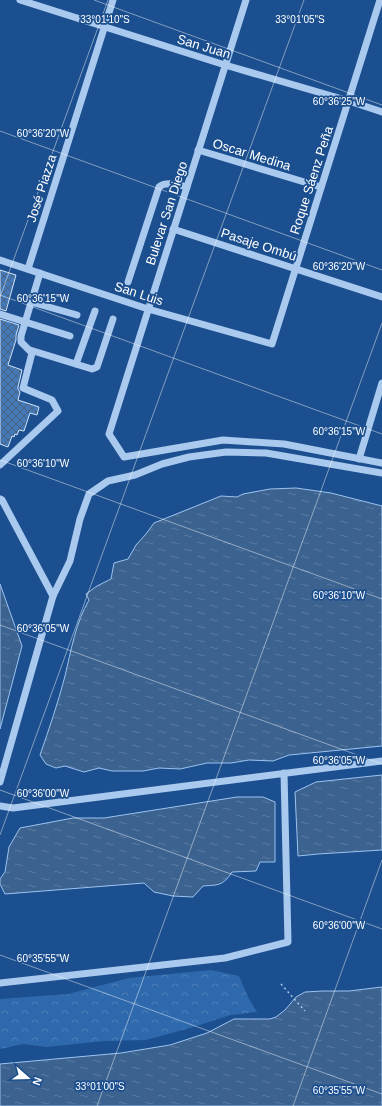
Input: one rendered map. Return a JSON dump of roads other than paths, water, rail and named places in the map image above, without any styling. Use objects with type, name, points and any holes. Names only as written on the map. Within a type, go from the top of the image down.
[{"type":"street","name":"San Juan","points":[[20,0],[225,65],[382,112]]},
{"type":"street","name":"José Piazza","points":[[28,269],[113,0]]},
{"type":"street","name":"Bulevar San Diego","points":[[246,0],[109,434],[124,457],[223,440],[284,444],[359,459]]},
{"type":"street","name":"Roque Sáenz Peña","points":[[272,344],[380,0]]},
{"type":"street","name":"Oscar Medina","points":[[198,150],[321,187]]},
{"type":"street","points":[[128,282],[159,187],[161,185],[174,184],[187,187]]},
{"type":"street","name":"Pasaje Ombú","points":[[173,229],[382,297]]},
{"type":"street","name":"San Luis","points":[[0,260],[148,309],[272,344]]},
{"type":"street","points":[[40,273],[25,322],[21,342],[30,350],[92,369],[97,367],[113,319]]},
{"type":"street","points":[[31,302],[77,315]]},
{"type":"street","points":[[76,364],[95,311]]},
{"type":"street","points":[[0,314],[70,336]]},
{"type":"street","points":[[0,465],[58,411],[52,400],[23,388],[31,360],[32,353],[30,350]]},
{"type":"street","points":[[382,383],[359,459],[382,463]]},
{"type":"street","points":[[0,782],[54,596],[70,561],[80,519],[89,494],[108,481],[135,475],[162,464],[189,457],[226,452],[266,454],[382,473]]},
{"type":"street","points":[[0,499],[2,500],[54,596]]},
{"type":"street","points":[[0,806],[13,808],[382,761]]},
{"type":"street","points":[[0,984],[225,958],[288,942],[284,773]]},
{"type":"water","points":[[296,488],[331,493],[382,506],[382,746],[289,755],[273,761],[249,760],[231,763],[207,763],[180,769],[159,768],[143,771],[112,771],[99,768],[84,772],[65,766],[56,768],[46,764],[40,755],[65,676],[77,627],[89,600],[86,594],[97,586],[111,579],[114,563],[128,559],[136,545],[154,523],[221,496],[237,497],[243,494],[270,489]]},
{"type":"water","points":[[0,584],[22,646],[0,729]]},
{"type":"water","points":[[382,775],[382,850],[298,856],[295,792],[316,782]]},
{"type":"water","points":[[237,797],[263,797],[275,802],[275,862],[260,862],[256,871],[232,872],[226,880],[220,884],[203,886],[193,897],[173,896],[154,892],[144,883],[5,894],[0,884],[0,879],[5,872],[9,847],[20,828],[73,818],[104,818]]},
{"type":"water","points":[[382,987],[382,1106],[0,1106],[0,1064],[121,1053],[170,1045],[207,1033],[234,1019],[270,1019],[276,1017],[285,1010],[296,997],[305,992],[349,991]]}]
